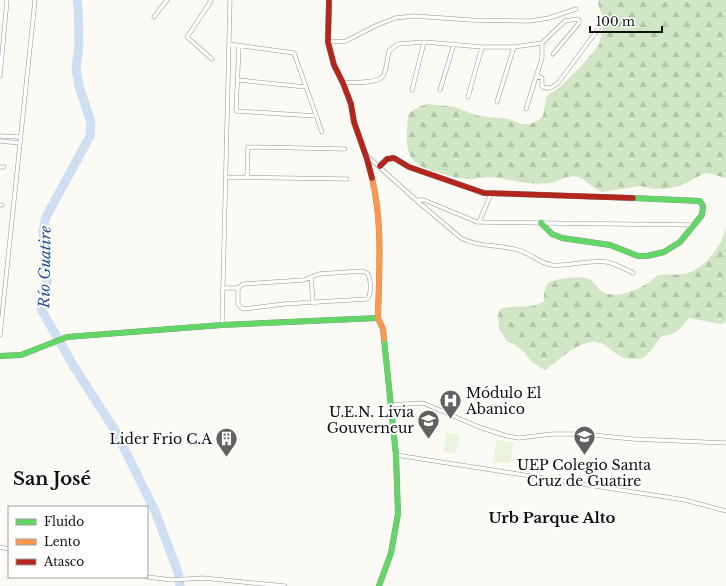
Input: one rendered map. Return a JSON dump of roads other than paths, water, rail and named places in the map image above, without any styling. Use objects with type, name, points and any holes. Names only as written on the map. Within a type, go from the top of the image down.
[{"type":"street","points":[[0,76],[7,0]]},
{"type":"street","points":[[0,335],[35,0]]},
{"type":"street","points":[[154,17],[167,0]]},
{"type":"street","points":[[210,0],[211,1],[187,37],[212,59]]},
{"type":"street","points":[[222,325],[230,0]]},
{"type":"street","points":[[329,0],[328,42],[334,66],[343,83],[351,104],[354,122],[365,154],[376,195],[380,231],[378,318],[383,329],[396,455],[398,514],[391,553],[380,586]]},
{"type":"street","points":[[328,42],[346,40],[395,18],[414,16],[471,20],[530,21],[549,18],[576,9]]},
{"type":"street","points":[[343,83],[378,80],[384,74],[389,51],[398,44],[424,42],[482,46],[514,46],[542,43],[565,21],[577,18],[579,23],[553,54]]},
{"type":"street","points":[[536,76],[542,78],[542,86],[544,88],[548,88],[558,83],[599,28]]},
{"type":"street","points":[[412,90],[424,42]]},
{"type":"street","points":[[526,109],[542,58],[542,43]]},
{"type":"street","points":[[229,44],[294,54],[322,132]]},
{"type":"street","points":[[440,90],[454,44]]},
{"type":"street","points":[[239,46],[236,110],[316,116]]},
{"type":"street","points":[[468,97],[482,46]]},
{"type":"street","points":[[497,102],[514,46]]},
{"type":"street","points":[[238,80],[306,87]]},
{"type":"street","points":[[0,136],[20,137]]},
{"type":"street","points":[[0,141],[20,143]]},
{"type":"street","points":[[247,178],[248,147],[345,149]]},
{"type":"street","points":[[365,154],[416,200],[461,238],[469,242],[523,251],[539,261],[550,265],[561,266],[609,262],[633,272]]},
{"type":"street","points":[[380,166],[387,159],[394,158],[410,166],[484,193],[491,194],[693,200],[700,201],[702,206],[702,215],[680,242],[664,252],[647,256],[638,256],[610,245],[562,238],[552,234],[541,223]]},
{"type":"street","points":[[226,177],[347,179]]},
{"type":"street","points":[[479,222],[491,194]]},
{"type":"street","points":[[416,200],[424,200],[479,222],[694,225]]},
{"type":"street","points":[[223,288],[238,288],[240,285],[246,284],[304,280],[319,274],[362,271],[367,273],[369,277],[370,295],[367,299],[313,302],[243,309],[240,308],[238,304],[238,288]]},
{"type":"street","points":[[311,277],[313,302]]},
{"type":"street","points":[[0,356],[21,355],[67,337],[222,325],[378,318]]},
{"type":"street","points":[[390,405],[422,403],[479,427],[507,436],[520,438],[560,434],[582,434],[633,439],[726,443]]},
{"type":"street","points":[[396,455],[685,500],[726,511]]},
{"type":"street","points":[[148,577],[172,580],[203,578],[285,586]]},
{"type":"waterway","name":"Río Guatire","points":[[77,0],[79,45],[76,69],[79,86],[91,123],[90,136],[46,217],[43,232],[47,284],[41,309],[73,365],[116,432],[155,511],[178,572],[180,586]]},
{"type":"place","name":"Módulo El Abanico","points":[[450,420]]},
{"type":"place","name":"U.E.N. Livia Gouverneur","points":[[429,440]]},
{"type":"place","name":"UEP Colegio Santa Cruz de Guatire","points":[[584,456]]},
{"type":"place","name":"Lider Frio C.A","points":[[227,458]]},
{"type":"district","name":"San José","points":[[52,479]]},
{"type":"district","name":"Urb Parque Alto","points":[[552,518]]}]
